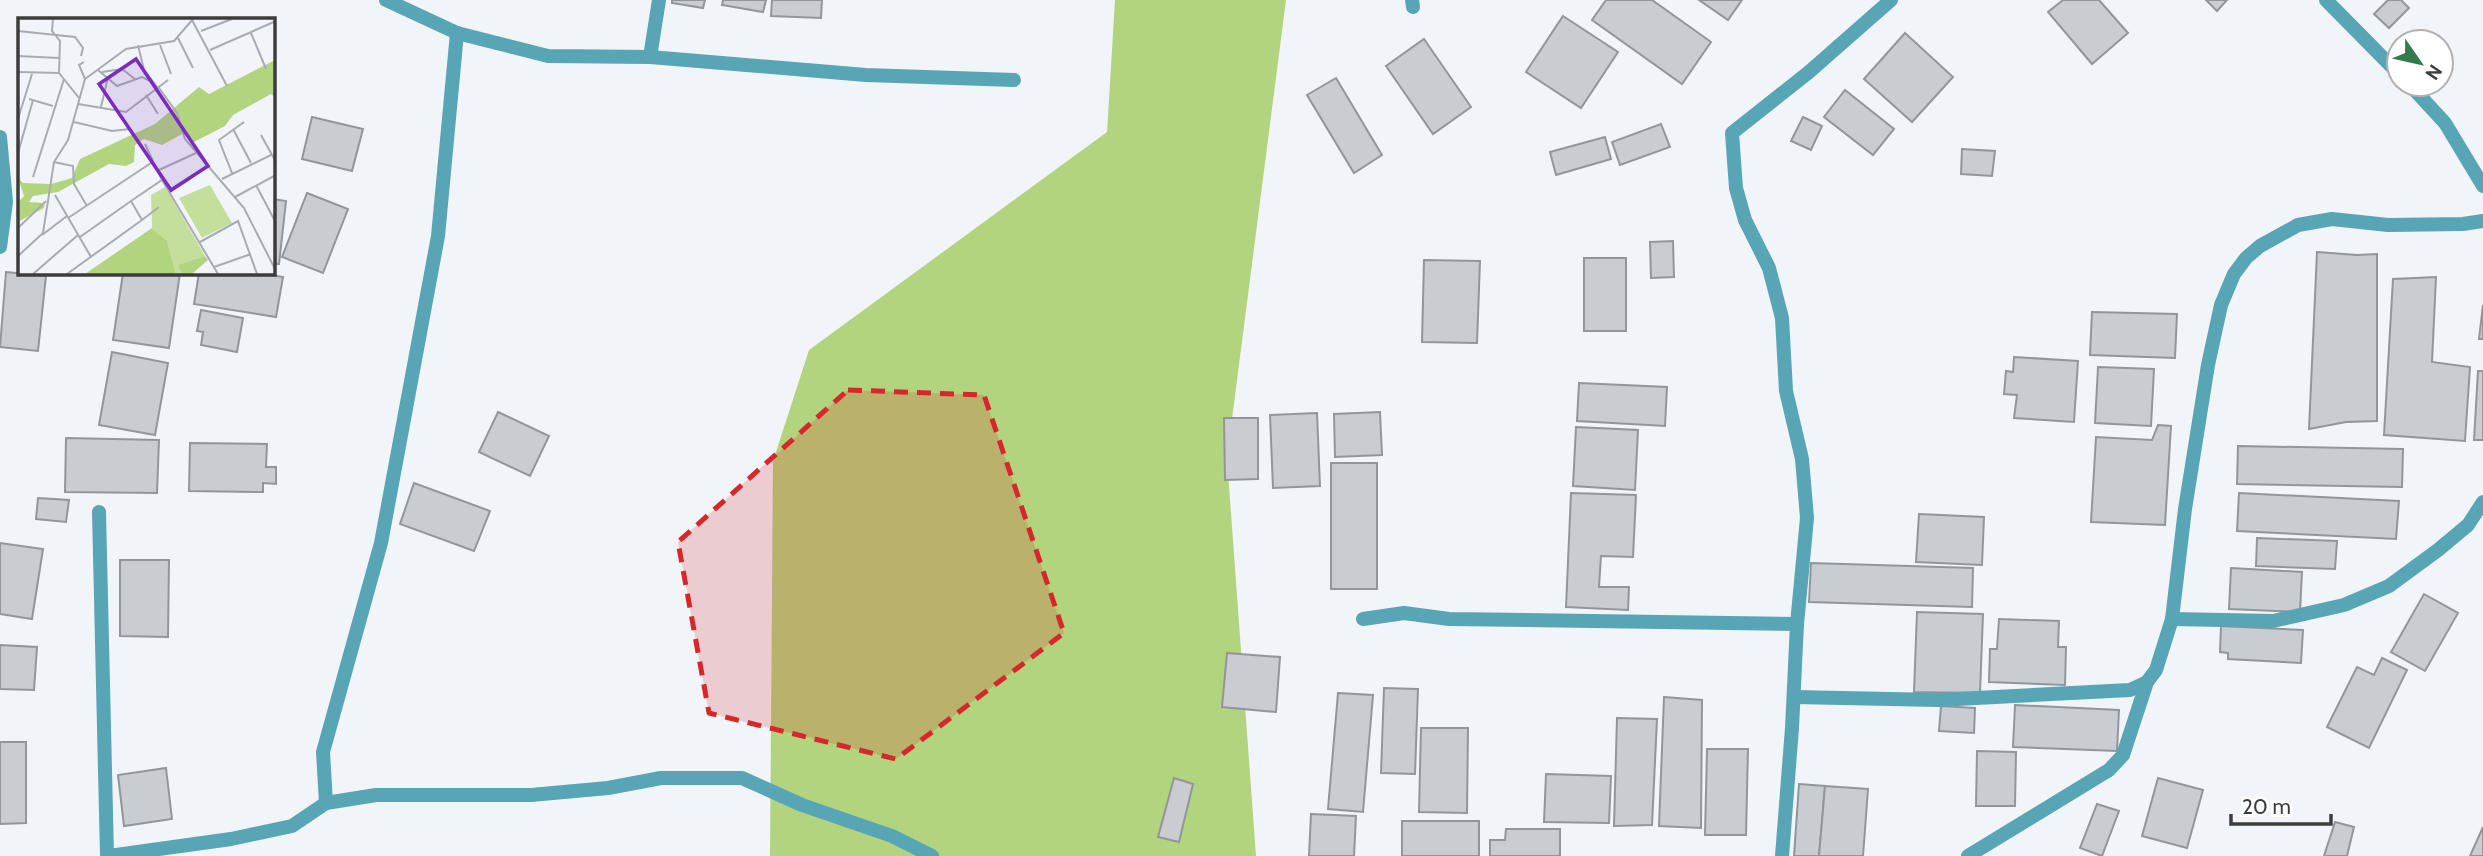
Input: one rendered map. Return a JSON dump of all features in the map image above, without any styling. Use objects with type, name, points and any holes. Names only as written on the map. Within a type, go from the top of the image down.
[{"type":"street","points":[[386,0],[457,33],[548,56],[650,57],[866,75],[1014,80]]},
{"type":"street","points":[[650,57],[659,0]]},
{"type":"street","points":[[1782,856],[1797,624],[1807,518],[1801,459],[1786,391],[1782,318],[1769,268],[1745,220],[1736,188],[1732,133],[1809,72],[1891,0]]},
{"type":"street","points":[[2326,0],[2385,60]]},
{"type":"street","points":[[326,803],[323,752],[381,543],[438,236],[457,33]]},
{"type":"street","points":[[2422,98],[2445,123],[2483,186]]},
{"type":"street","points":[[0,137],[6,202],[0,247]]},
{"type":"street","points":[[1977,854],[2109,771],[2123,755],[2147,682],[2156,670],[2172,619],[2185,509],[2208,365],[2221,305],[2234,274],[2246,258],[2260,246],[2298,225],[2332,219],[2401,225],[2483,221]]},
{"type":"street","points":[[2172,619],[2273,621],[2344,605],[2389,586],[2438,550],[2468,525],[2483,502]]},
{"type":"street","points":[[99,512],[108,856],[231,839],[292,826],[326,803],[376,795],[531,795],[608,788],[661,778],[742,778],[802,805],[892,836],[932,856]]},
{"type":"street","points":[[1363,619],[1404,612],[1449,619],[1797,624]]},
{"type":"street","points":[[1794,697],[1951,699],[2130,690],[2147,682]]},
{"type":"highlighted area","points":[[848,390],[984,395],[1064,633],[896,759],[709,713],[678,542]]},
{"type":"green space","points":[[1115,0],[1286,0],[1227,458],[1256,856],[770,856],[773,461],[809,350],[1107,132]]},
{"type":"building","points":[[672,0],[705,0],[703,8],[672,3]]},
{"type":"building","points":[[723,0],[766,0],[763,12],[722,5]]},
{"type":"building","points":[[772,0],[822,0],[821,18],[771,16]]},
{"type":"building","points":[[1606,0],[1652,0],[1711,42],[1682,84],[1592,20]]},
{"type":"building","points":[[1699,0],[1742,0],[1728,20]]},
{"type":"building","points":[[2063,0],[2099,0],[2128,33],[2092,64],[2048,12]]},
{"type":"building","points":[[2206,0],[2227,0],[2217,11]]},
{"type":"building","points":[[2388,0],[2401,0],[2409,8],[2389,28],[2374,14]]},
{"type":"building","points":[[1563,16],[1618,52],[1581,108],[1526,72]]},
{"type":"building","points":[[1905,33],[1953,77],[1912,122],[1864,79]]},
{"type":"building","points":[[1424,39],[1471,107],[1433,134],[1386,66]]},
{"type":"building","points":[[1336,78],[1382,155],[1354,173],[1307,95]]},
{"type":"building","points":[[1845,90],[1894,129],[1873,155],[1824,117]]},
{"type":"building","points":[[312,117],[363,129],[352,171],[302,159]]},
{"type":"building","points":[[1803,117],[1822,126],[1811,150],[1791,141]]},
{"type":"building","points":[[1661,124],[1670,147],[1620,165],[1612,142]]},
{"type":"building","points":[[1605,137],[1611,159],[1556,175],[1550,152]]},
{"type":"building","points":[[1962,149],[1995,151],[1992,176],[1961,174]]},
{"type":"building","points":[[307,193],[348,209],[323,273],[282,257]]},
{"type":"building","points":[[275,199],[286,201],[279,264],[275,264]]},
{"type":"building","points":[[1673,241],[1674,277],[1651,278],[1650,242]]},
{"type":"building","points":[[2317,252],[2377,254],[2377,421],[2346,422],[2309,429]]},
{"type":"building","points":[[1584,258],[1626,258],[1626,331],[1584,331]]},
{"type":"building","points":[[1424,260],[1480,261],[1477,343],[1422,342]]},
{"type":"building","points":[[6,272],[46,276],[38,351],[0,347]]},
{"type":"building","points":[[123,275],[180,275],[169,348],[113,340]]},
{"type":"building","points":[[199,275],[283,277],[276,317],[194,304]]},
{"type":"building","points":[[2436,277],[2432,362],[2470,367],[2465,441],[2384,435],[2393,279]]},
{"type":"building","points":[[2483,305],[2483,339],[2479,339]]},
{"type":"building","points":[[201,310],[243,318],[237,352],[201,345],[203,332],[197,331]]},
{"type":"building","points":[[2092,312],[2177,314],[2175,358],[2090,355]]},
{"type":"building","points":[[112,352],[168,363],[155,435],[99,425]]},
{"type":"building","points":[[2014,357],[2078,361],[2074,422],[2014,418],[2017,395],[2004,394],[2006,371],[2013,372]]},
{"type":"building","points":[[2098,367],[2154,369],[2151,426],[2095,423]]},
{"type":"building","points":[[2478,371],[2483,371],[2483,440],[2474,440]]},
{"type":"building","points":[[1579,383],[1667,387],[1665,426],[1577,421]]},
{"type":"building","points":[[498,412],[549,436],[530,476],[479,452]]},
{"type":"building","points":[[1380,412],[1382,455],[1335,457],[1334,414]]},
{"type":"building","points":[[1317,413],[1320,486],[1273,488],[1270,415]]},
{"type":"building","points":[[1224,418],[1258,418],[1258,479],[1225,480]]},
{"type":"building","points":[[2158,425],[2171,426],[2165,525],[2091,522],[2096,437],[2152,440]]},
{"type":"building","points":[[1576,427],[1638,430],[1635,490],[1573,486]]},
{"type":"building","points":[[66,438],[159,440],[157,493],[65,492]]},
{"type":"building","points":[[190,443],[267,444],[266,467],[276,467],[276,484],[263,483],[263,492],[189,491]]},
{"type":"building","points":[[2238,446],[2403,449],[2402,487],[2237,484]]},
{"type":"building","points":[[1331,463],[1377,463],[1377,589],[1331,589]]},
{"type":"building","points":[[414,483],[490,511],[474,551],[400,524]]},
{"type":"building","points":[[1571,493],[1636,495],[1633,557],[1601,556],[1599,587],[1629,587],[1628,610],[1566,607]]},
{"type":"building","points":[[2239,493],[2399,501],[2396,539],[2237,531]]},
{"type":"building","points":[[38,498],[69,500],[66,522],[36,519]]},
{"type":"building","points":[[1919,514],[1984,517],[1982,565],[1916,562]]},
{"type":"building","points":[[2257,538],[2337,541],[2335,569],[2256,566]]},
{"type":"building","points":[[0,543],[43,549],[32,619],[0,614]]},
{"type":"building","points":[[120,560],[169,560],[168,637],[120,636]]},
{"type":"building","points":[[1811,563],[1973,568],[1972,607],[1809,602]]},
{"type":"building","points":[[2231,568],[2302,572],[2300,612],[2229,609]]},
{"type":"building","points":[[2424,594],[2458,613],[2425,671],[2391,652]]},
{"type":"building","points":[[1917,612],[1983,614],[1980,693],[1914,692]]},
{"type":"building","points":[[1999,619],[2059,621],[2058,647],[2066,647],[2065,685],[1989,682],[1990,649],[1997,649]]},
{"type":"building","points":[[2221,626],[2303,630],[2301,663],[2228,659],[2228,653],[2220,652]]},
{"type":"building","points":[[0,645],[37,647],[34,690],[0,689]]},
{"type":"building","points":[[1227,653],[1280,657],[1276,712],[1222,707]]},
{"type":"building","points":[[2382,658],[2407,670],[2369,748],[2327,727],[2357,667],[2374,675]]},
{"type":"building","points":[[1384,688],[1418,689],[1415,774],[1381,773]]},
{"type":"building","points":[[1338,693],[1373,695],[1363,812],[1328,809]]},
{"type":"building","points":[[1664,697],[1702,700],[1701,828],[1659,826]]},
{"type":"building","points":[[2015,705],[2119,710],[2117,751],[2013,747]]},
{"type":"building","points":[[1941,706],[1975,708],[1974,733],[1939,731]]},
{"type":"building","points":[[1617,718],[1657,719],[1652,825],[1614,826]]},
{"type":"building","points":[[1421,728],[1468,728],[1467,813],[1419,812]]},
{"type":"building","points":[[0,742],[26,742],[26,823],[0,824]]},
{"type":"building","points":[[1707,749],[1748,749],[1746,835],[1705,835]]},
{"type":"building","points":[[1977,751],[2016,752],[2015,806],[1976,806]]},
{"type":"building","points":[[166,768],[172,819],[124,826],[118,775]]},
{"type":"building","points":[[1546,774],[1611,776],[1609,823],[1544,822]]},
{"type":"building","points":[[1174,778],[1193,784],[1179,842],[1158,837]]},
{"type":"building","points":[[2158,778],[2203,790],[2187,848],[2142,836]]},
{"type":"building","points":[[1799,784],[1825,786],[1819,856],[1794,856]]},
{"type":"building","points":[[1825,786],[1868,789],[1863,856],[1819,856]]},
{"type":"building","points":[[2097,804],[2119,811],[2102,856],[2080,848]]},
{"type":"building","points":[[1311,814],[1356,816],[1354,856],[1309,856]]},
{"type":"building","points":[[1402,821],[1479,821],[1479,856],[1402,856]]},
{"type":"building","points":[[2335,822],[2354,827],[2347,856],[2324,856]]},
{"type":"building","points":[[2483,827],[2483,856],[2470,856]]},
{"type":"building","points":[[1506,829],[1560,829],[1560,856],[1490,856],[1490,840],[1505,840]]}]
